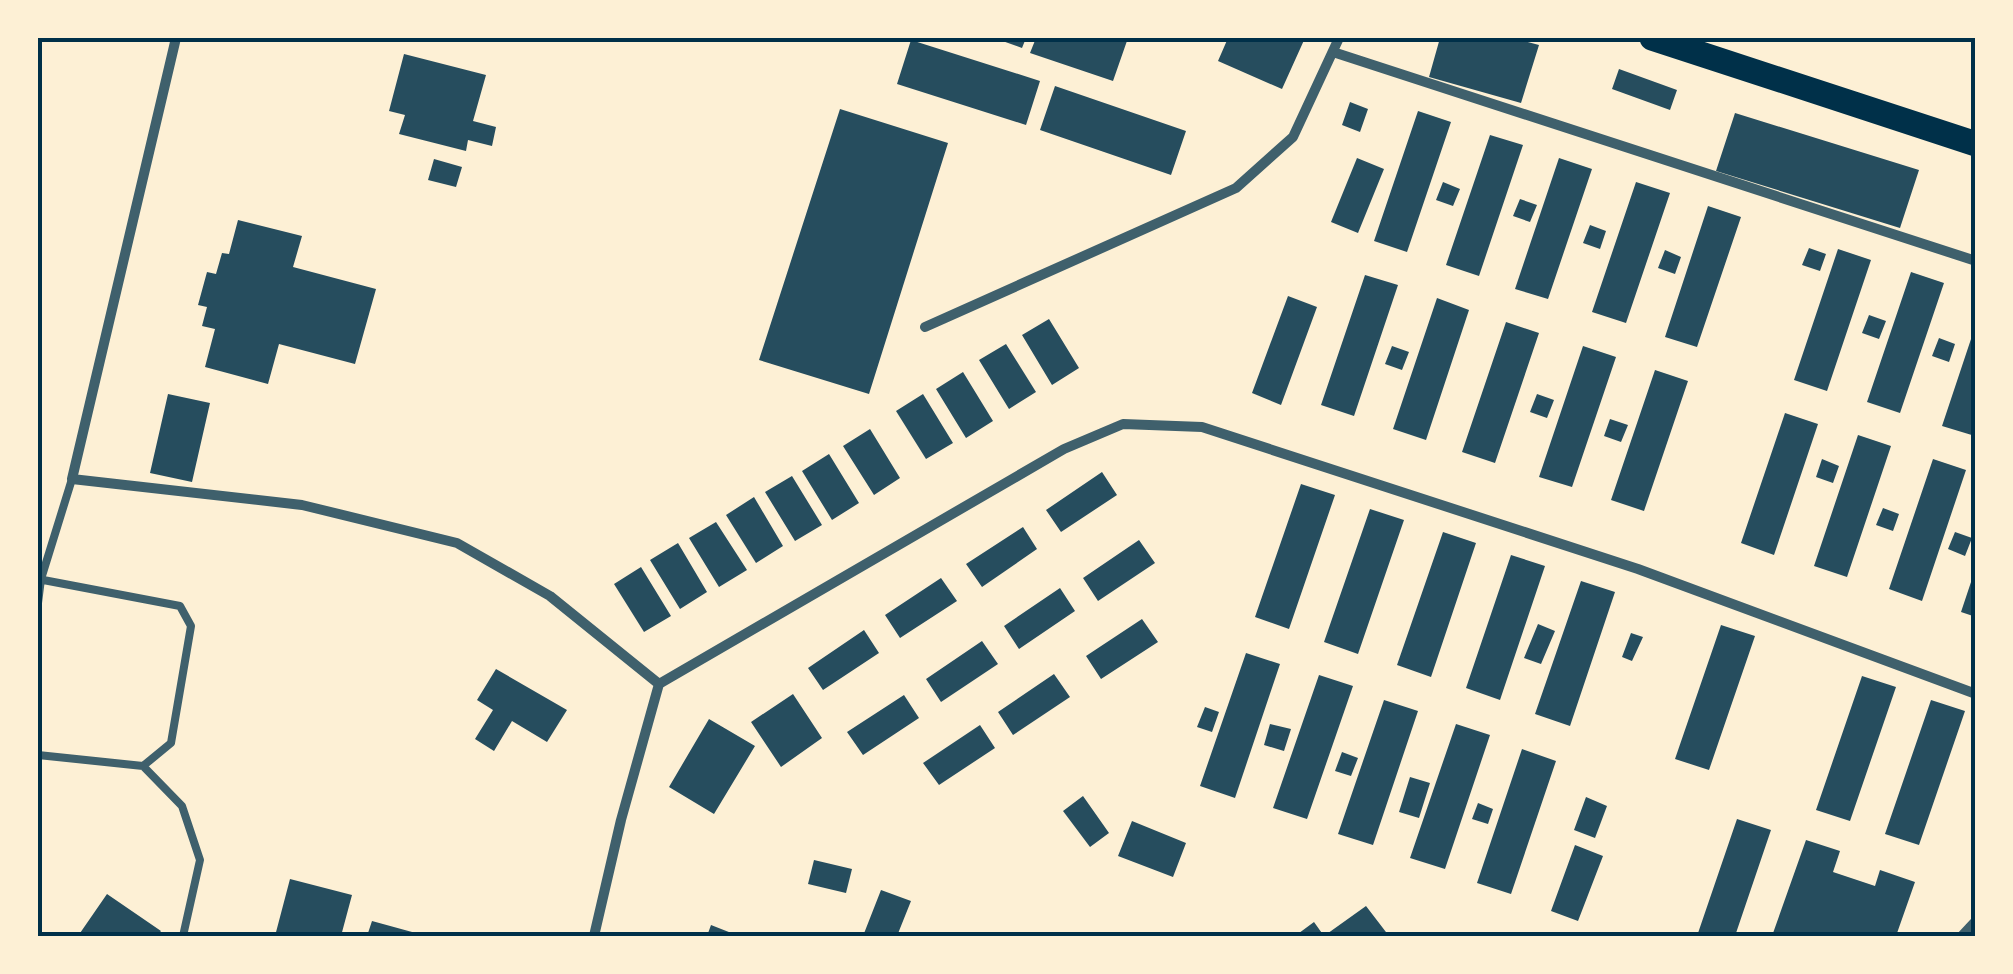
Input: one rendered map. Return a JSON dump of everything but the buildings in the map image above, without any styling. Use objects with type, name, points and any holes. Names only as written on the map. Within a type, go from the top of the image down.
[{"type":"main road","points":[[1652,38],[1976,144]]},
{"type":"street","points":[[176,38],[72,480],[302,504],[456,543],[550,596],[658,684]]},
{"type":"street","points":[[925,327],[1236,188],[1292,137],[1339,38]]},
{"type":"street","points":[[1333,52],[1976,261]]},
{"type":"street","points":[[594,936],[658,684],[1064,449],[1123,424],[1202,427],[1638,568],[1976,694]]},
{"type":"street","points":[[1962,936],[1976,921]]},
{"type":"lane","points":[[38,603],[39,579],[72,480]]},
{"type":"lane","points":[[39,579],[180,606],[192,626],[172,743],[143,766]]},
{"type":"lane","points":[[38,756],[143,766],[182,806],[200,860],[184,936]]}]
